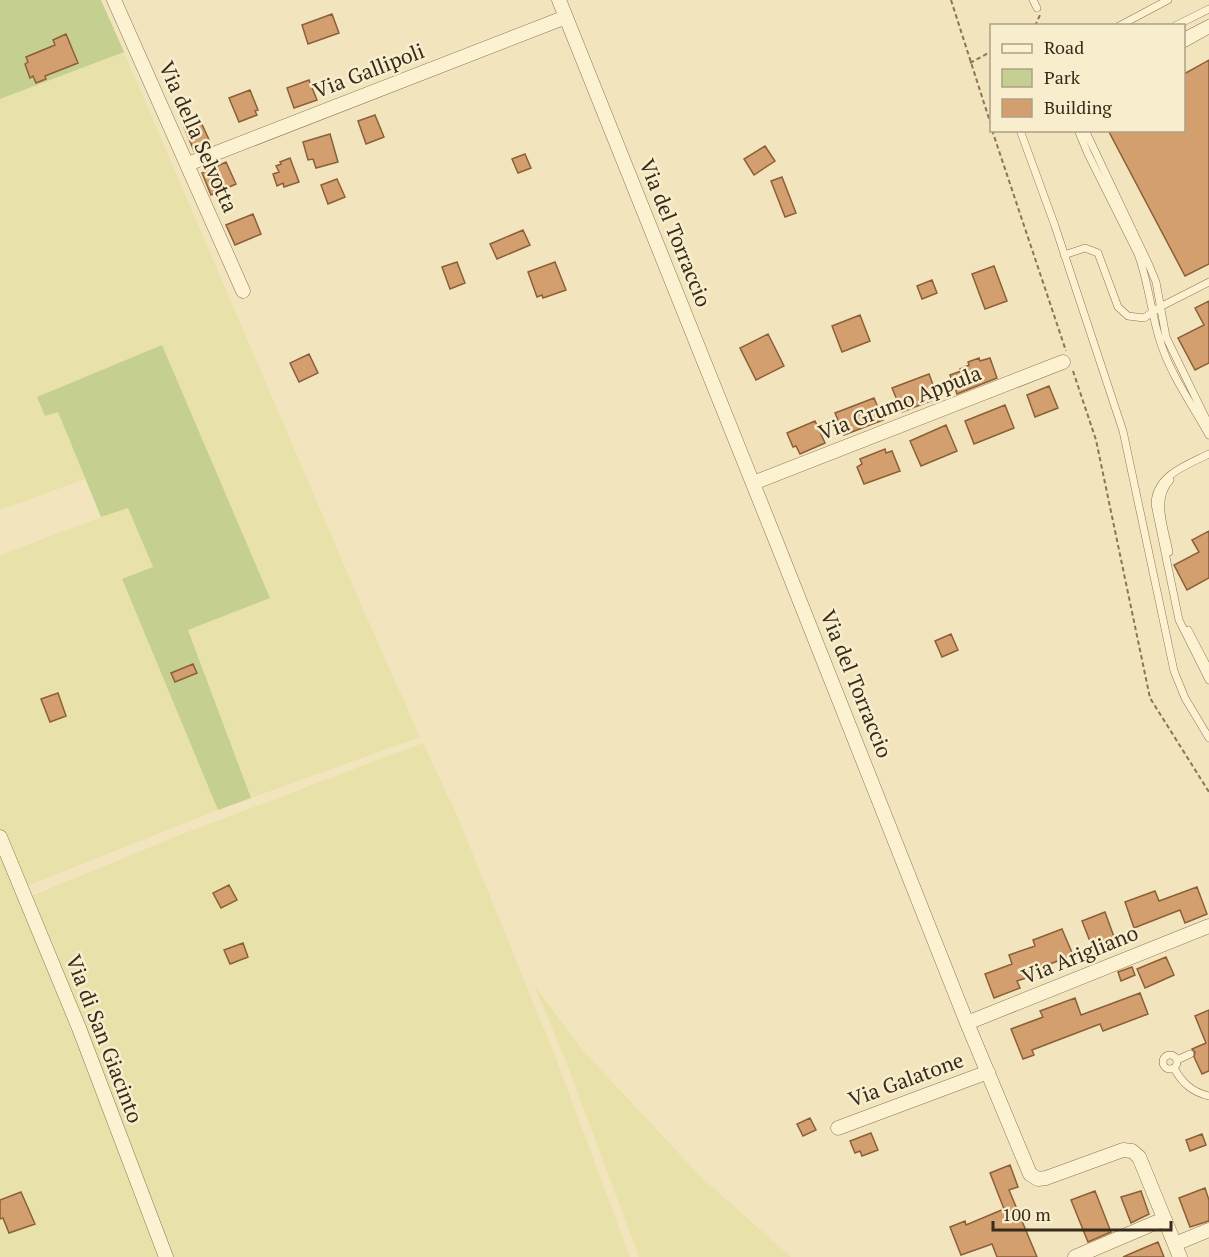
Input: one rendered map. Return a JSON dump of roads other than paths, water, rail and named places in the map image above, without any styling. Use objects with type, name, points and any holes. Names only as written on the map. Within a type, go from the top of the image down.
[{"type":"street","name":"Via della Selvotta","points":[[114,0],[243,291]]},
{"type":"street","name":"Via del Torraccio","points":[[559,0],[967,1023],[1030,1174],[1034,1177],[1046,1178],[1123,1150],[1132,1151],[1139,1157],[1177,1251]]},
{"type":"street","name":"Via Gallipoli","points":[[188,164],[566,17]]},
{"type":"street","name":"Via Grumo Appula","points":[[753,483],[1066,359]]},
{"type":"street","name":"Via di San Giacinto","points":[[0,837],[79,1028],[166,1257]]},
{"type":"street","name":"Via Arigliano","points":[[967,1023],[1209,926]]},
{"type":"street","name":"Via Galatone","points":[[838,1128],[988,1072]]},
{"type":"street","points":[[1075,1257],[1164,1220]]},
{"type":"street","points":[[1177,1251],[1209,1230]]},
{"type":"lane","points":[[1033,0],[1037,8]]},
{"type":"lane","points":[[1123,24],[1168,0]]},
{"type":"lane","points":[[1179,24],[1209,9]]},
{"type":"lane","points":[[1185,35],[1209,23]]},
{"type":"lane","points":[[1185,43],[1209,30]]},
{"type":"lane","points":[[1021,132],[1125,439],[1174,671],[1185,698],[1209,738]]},
{"type":"lane","points":[[1079,132],[1138,254],[1167,360],[1209,435]]},
{"type":"lane","points":[[1086,132],[1149,265],[1156,282],[1166,337],[1209,425]]},
{"type":"lane","points":[[1064,255],[1085,249],[1096,251],[1100,256],[1120,311],[1137,319],[1144,318],[1160,307],[1209,282]]},
{"type":"lane","points":[[1209,453],[1164,479],[1159,486],[1155,501],[1179,620],[1209,680]]},
{"type":"lane","points":[[1209,459],[1172,478],[1162,490],[1160,504],[1182,616],[1209,670]]},
{"type":"lane","points":[[1190,1054],[1175,1064],[1180,1080],[1196,1093],[1209,1096]]}]
